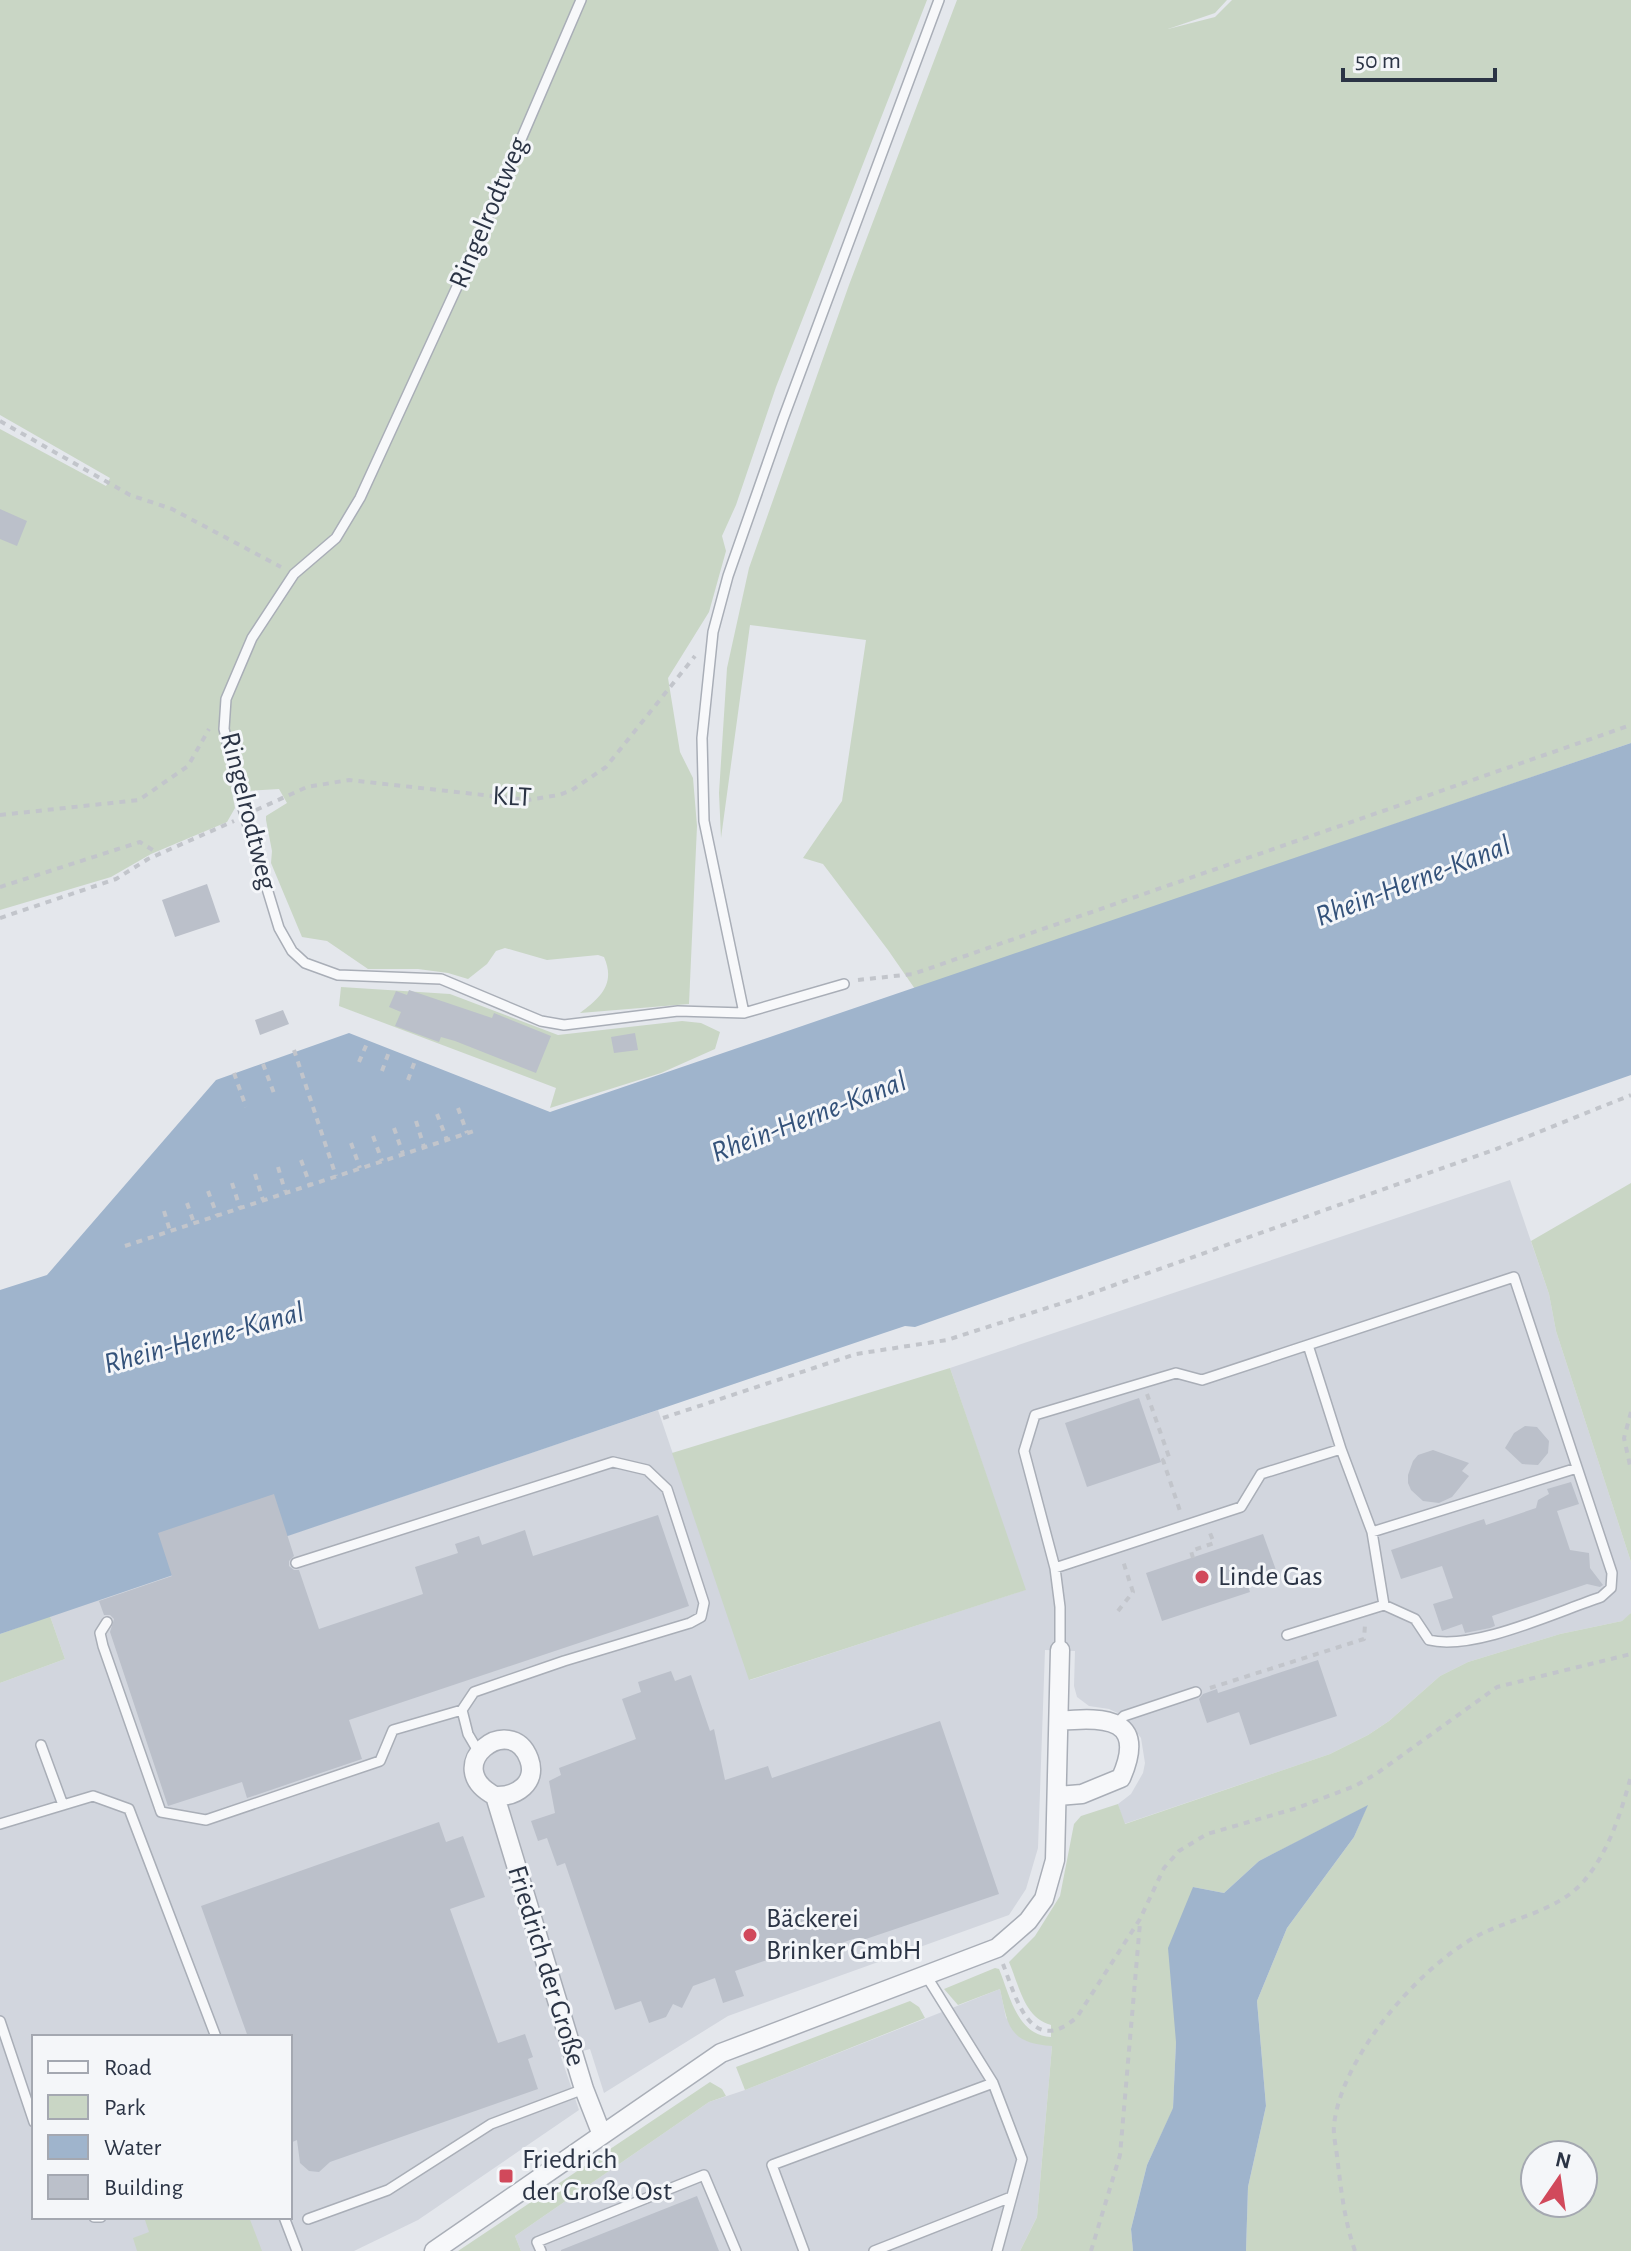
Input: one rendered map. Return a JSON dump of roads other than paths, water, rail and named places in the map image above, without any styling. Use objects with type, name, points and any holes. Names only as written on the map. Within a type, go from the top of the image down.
[{"type":"street","points":[[434,2251],[721,2053],[997,1948],[1028,1921],[1044,1899],[1055,1860],[1060,1650]]},
{"type":"street","points":[[1058,1796],[1082,1794],[1121,1778],[1130,1757],[1130,1742],[1116,1724],[1104,1719],[1060,1721]]},
{"type":"street","points":[[478,1751],[489,1742],[503,1739],[516,1743],[527,1752],[531,1765],[529,1779],[521,1790],[509,1797],[495,1796]]},
{"type":"street","name":"Friedrich der Große","points":[[478,1751],[473,1764],[475,1778],[482,1790],[495,1796],[584,2089],[602,2135]]},
{"type":"lane","name":"Ringelrodtweg","points":[[581,0],[460,279],[360,498],[336,538],[294,574],[252,638],[226,699],[224,729],[245,816],[279,928],[292,951],[305,963],[338,975],[441,979],[541,1021],[564,1025],[678,1011],[744,1013],[844,984]]},
{"type":"lane","points":[[744,1013],[704,821],[702,738],[713,632],[728,576],[783,419],[939,0]]},
{"type":"lane","points":[[1060,1650],[1060,1607],[1055,1568],[1024,1451],[1035,1415],[1176,1373],[1202,1380],[1514,1277],[1612,1573],[1611,1588],[1601,1597],[1473,1641],[1444,1644],[1429,1640],[1415,1619],[1384,1605],[1287,1635]]},
{"type":"lane","points":[[1308,1345],[1341,1449],[1372,1532],[1384,1605]]},
{"type":"lane","points":[[1055,1568],[1241,1507],[1261,1474],[1341,1449]]},
{"type":"lane","points":[[107,1622],[100,1633],[103,1646],[161,1812],[206,1820],[380,1761],[393,1730],[462,1710],[474,1692],[690,1623],[701,1617],[704,1603],[667,1489],[647,1470],[613,1462],[296,1563]]},
{"type":"lane","points":[[1372,1532],[1577,1468]]},
{"type":"lane","points":[[1116,1724],[1124,1716],[1196,1692]]},
{"type":"lane","points":[[462,1710],[468,1734],[478,1751]]},
{"type":"lane","points":[[41,1745],[63,1805]]},
{"type":"lane","points":[[0,1824],[93,1796],[129,1809],[215,2035]]},
{"type":"lane","points":[[927,1977],[993,2083],[1022,2159],[997,2251]]},
{"type":"lane","points":[[0,2021],[32,2116]]},
{"type":"lane","points":[[804,2251],[772,2165],[993,2083]]},
{"type":"lane","points":[[308,2219],[388,2190],[491,2124],[584,2089]]},
{"type":"lane","points":[[541,2251],[537,2242],[704,2175],[736,2251]]},
{"type":"lane","points":[[874,2251],[1011,2197]]},
{"type":"lane","points":[[285,2219],[297,2251]]},
{"type":"water","name":"Rhein-Herne-Kanal","points":[[1631,743],[1631,1075],[915,1327],[905,1326],[884,1333],[0,1634],[0,1290],[47,1275],[216,1080],[349,1033],[550,1112]]},
{"type":"water","points":[[1368,1805],[1354,1837],[1287,1928],[1257,2001],[1266,2106],[1248,2187],[1246,2251],[1133,2251],[1131,2229],[1147,2165],[1173,2108],[1176,2042],[1168,1948],[1193,1887],[1224,1893],[1259,1861]]},
{"type":"place","name":"Linde Gas","points":[[1202,1577]]},
{"type":"place","name":"Bäckerei Brinker GmbH","points":[[750,1935]]},
{"type":"place","name":"Friedrich der Große Ost","points":[[506,2176]]}]
